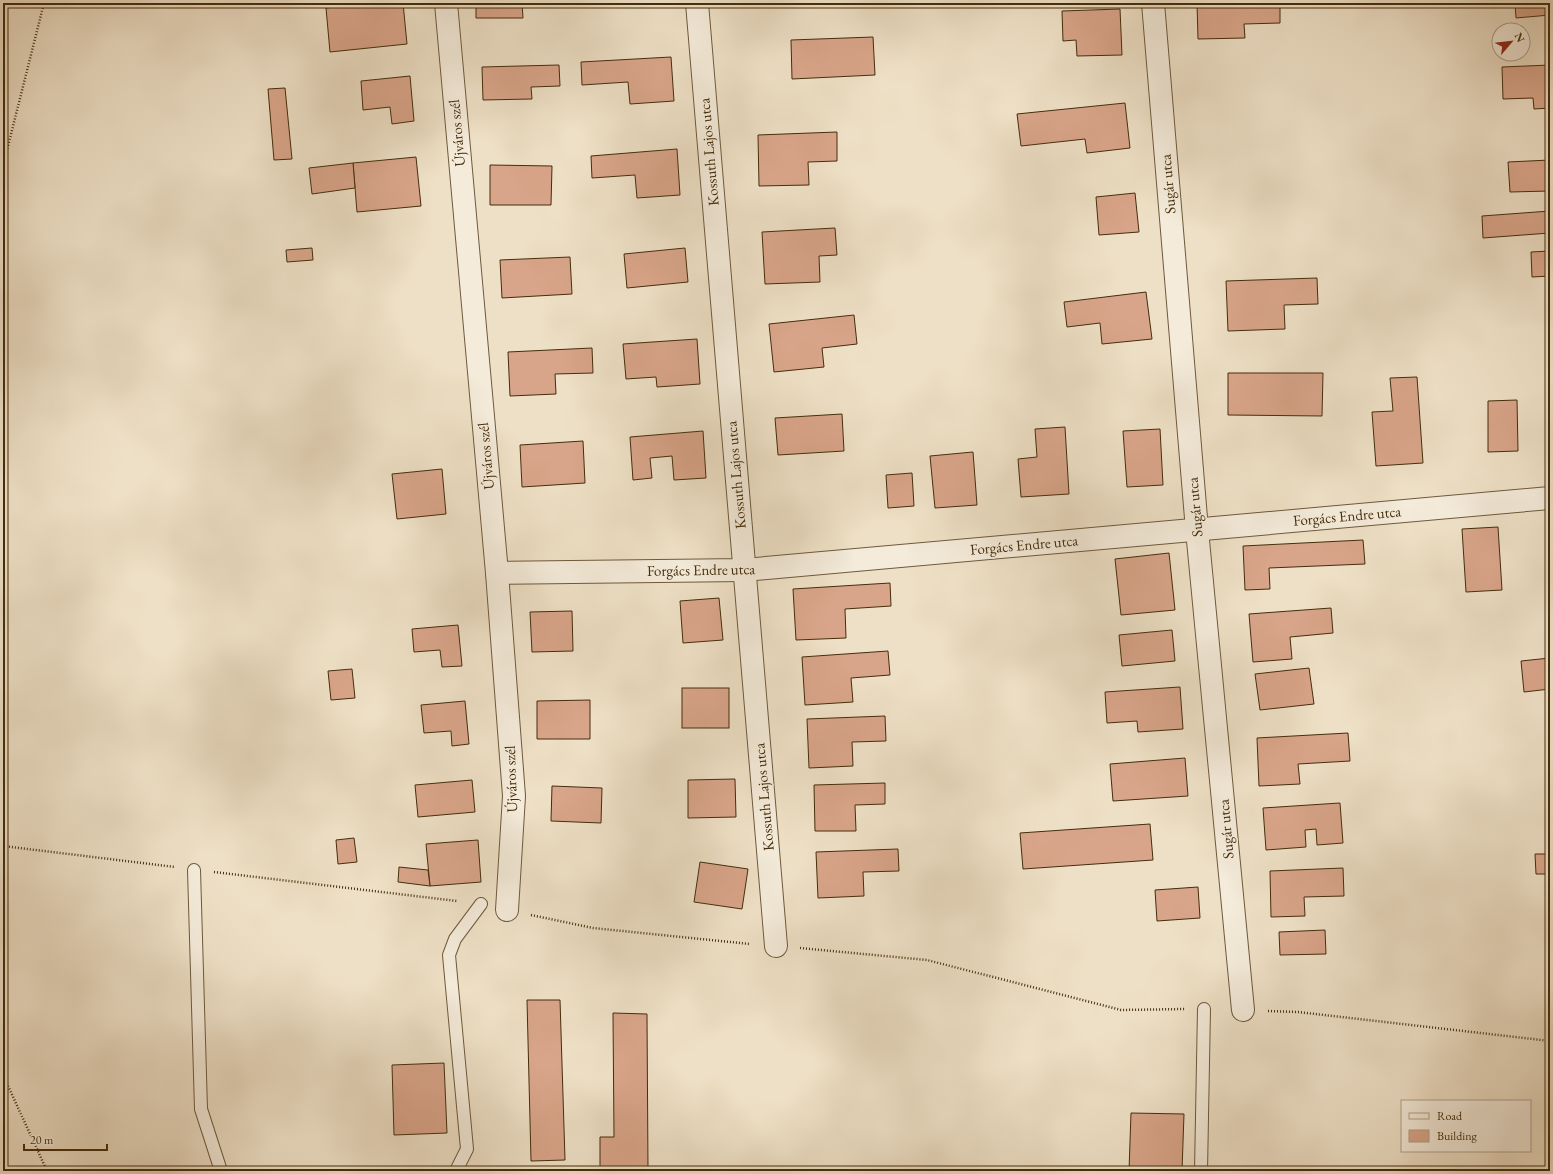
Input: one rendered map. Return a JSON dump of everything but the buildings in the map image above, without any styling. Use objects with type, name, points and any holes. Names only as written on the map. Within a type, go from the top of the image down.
[{"type":"street","name":"Újváros szél","points":[[446,3],[497,573],[514,796],[507,910]]},
{"type":"street","name":"Kossuth Lajos utca","points":[[697,3],[776,946]]},
{"type":"street","name":"Sugár utca","points":[[1153,3],[1197,530],[1243,1010]]},
{"type":"street","name":"Forgács Endre utca","points":[[497,573],[744,570],[1550,498]]},
{"type":"lane","points":[[194,870],[200,1109],[221,1171]]},
{"type":"lane","points":[[456,1171],[466,1149],[449,956],[455,939],[481,904]]},
{"type":"lane","points":[[1201,1171],[1204,1009]]},
{"type":"path","points":[[3,166],[44,3]]},
{"type":"path","points":[[3,146],[8,147]]},
{"type":"path","points":[[3,1075],[47,1171]]}]
